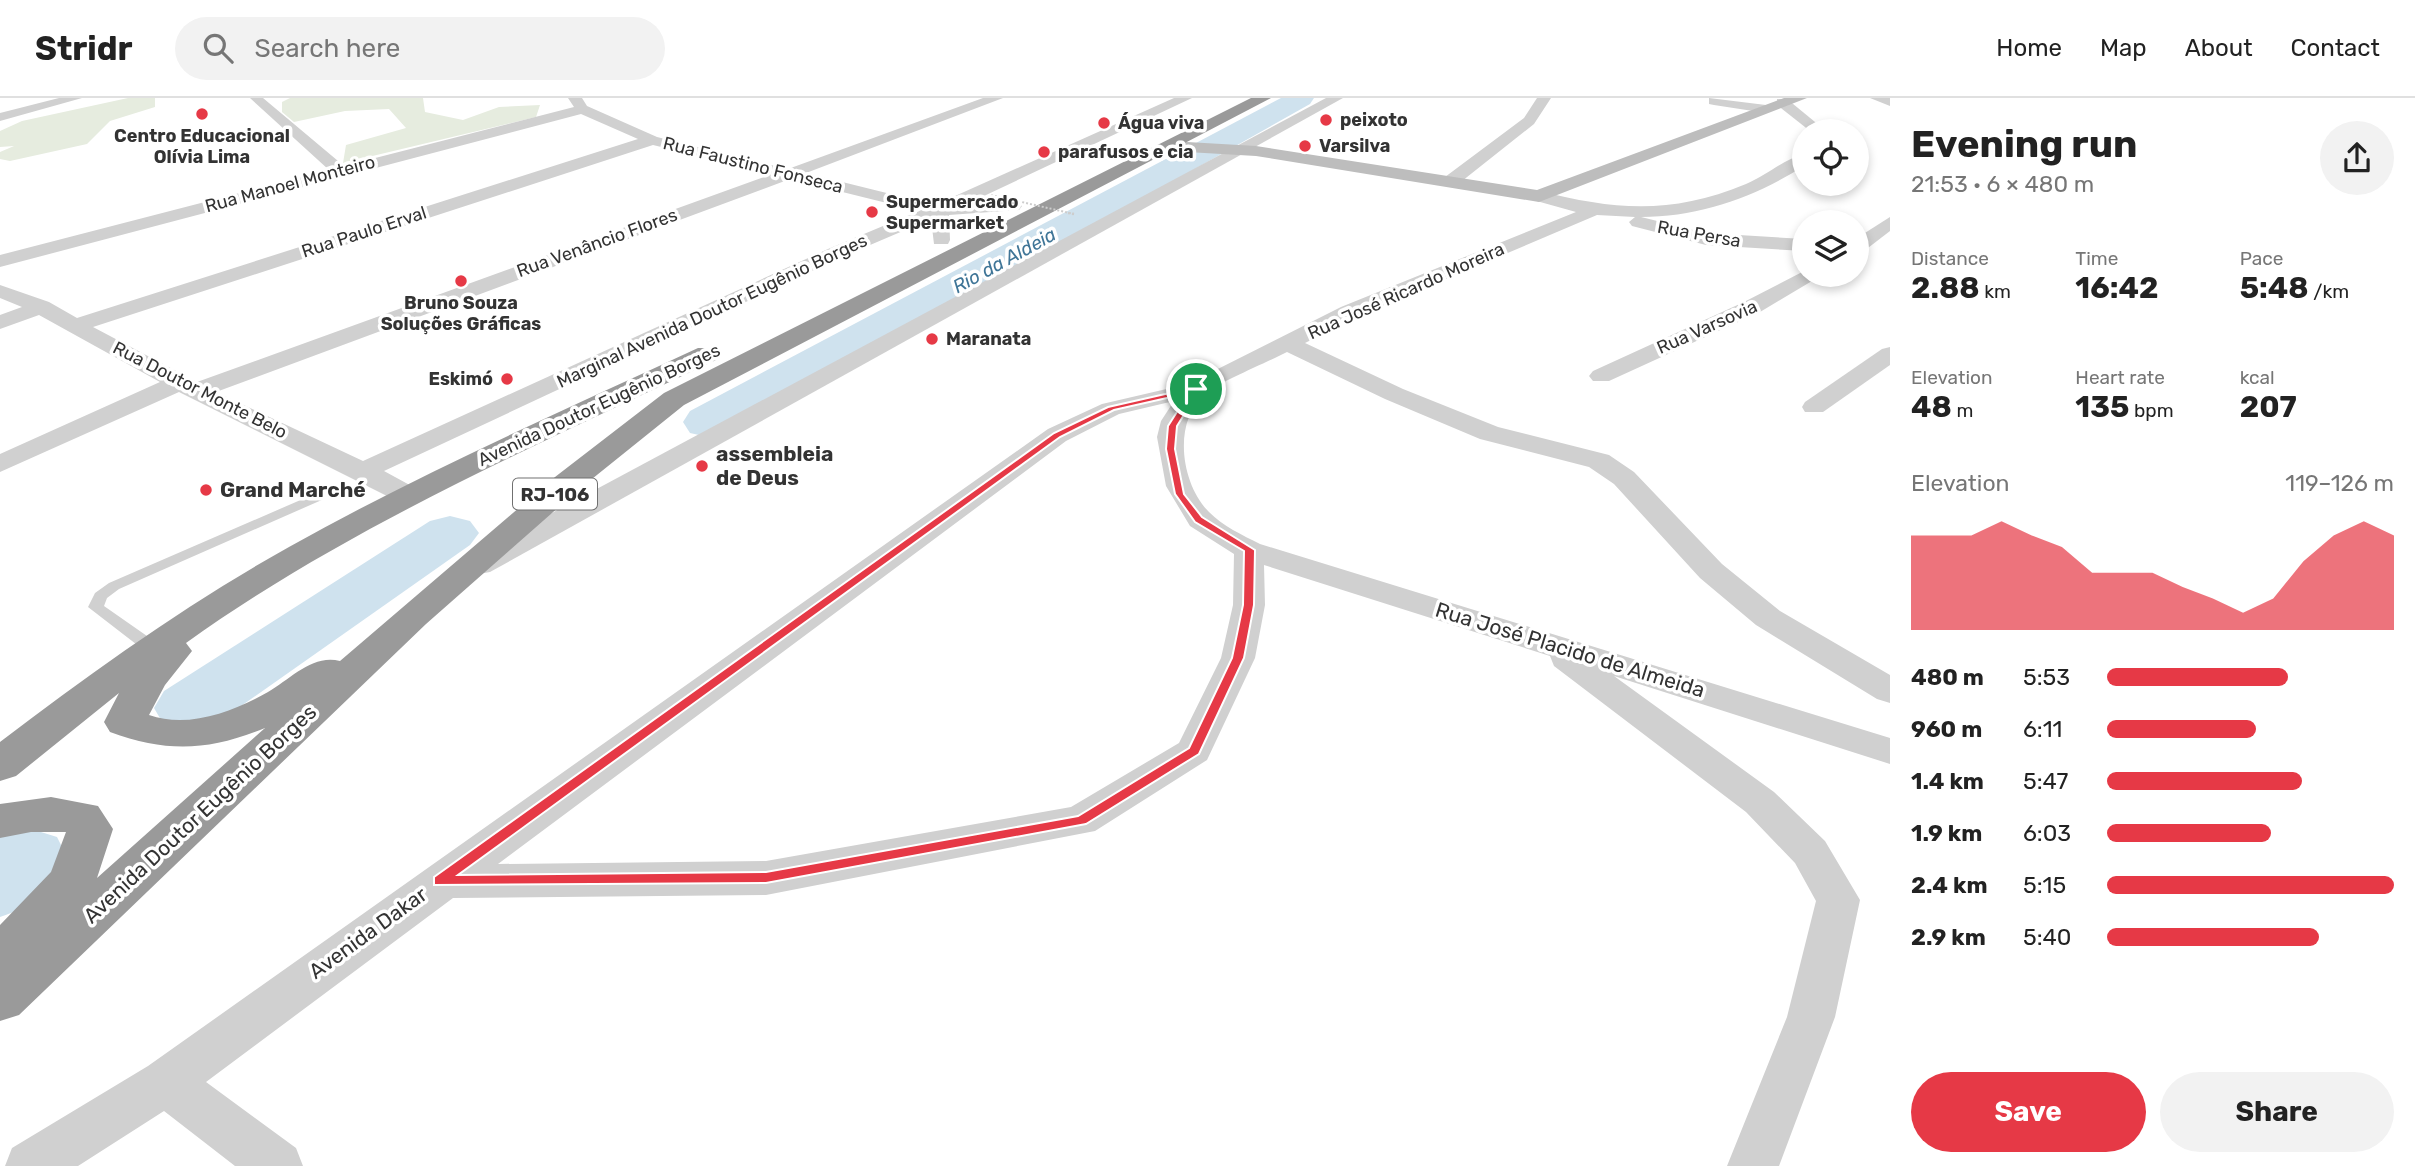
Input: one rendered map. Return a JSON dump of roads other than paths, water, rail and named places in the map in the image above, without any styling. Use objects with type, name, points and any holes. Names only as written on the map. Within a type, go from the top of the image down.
[{"type":"highway","name":"Avenida Doutor Eugênio Borges","points":[[0,765],[151,647],[244,587],[407,495],[939,220],[1013,206],[1231,98]]},
{"type":"highway","name":"Avenida Doutor Eugênio Borges","points":[[0,998],[461,574],[566,484],[674,399],[1196,138],[1263,98]]},
{"type":"highway","points":[[244,587],[152,671],[136,696],[125,722],[141,730],[164,735],[223,727],[251,719],[309,686],[389,622],[516,506],[631,419],[674,399]]},
{"type":"highway","points":[[0,821],[19,816],[58,813],[82,818],[90,829],[85,859],[61,899],[0,957]]},
{"type":"street","points":[[0,117],[75,98]]},
{"type":"street","name":"Rua Venâncio Flores","points":[[0,464],[188,386],[996,98]]},
{"type":"street","name":"Marginal Avenida Doutor Eugênio Borges","points":[[363,471],[822,258],[939,220],[1185,98]]},
{"type":"street","name":"Avenida Doutor Eugênio Borges","points":[[461,574],[1336,98]]},
{"type":"street","points":[[1451,181],[1529,121],[1544,98]]},
{"type":"street","points":[[1877,98],[1890,102]]},
{"type":"street","points":[[256,99],[339,170]]},
{"type":"street","points":[[1715,130],[1714,99],[1782,103],[1803,119]]},
{"type":"street","name":"Rua Faustino Fonseca","points":[[578,103],[652,140],[786,173],[939,220],[1013,206]]},
{"type":"street","name":"Rua Manoel Monteiro","points":[[0,261],[578,103]]},
{"type":"street","points":[[1539,196],[1782,103]]},
{"type":"street","points":[[931,104],[952,115]]},
{"type":"street","points":[[1196,138],[1539,196],[1595,210],[1674,211],[1707,205],[1731,199],[1792,166]]},
{"type":"street","name":"Avenida Doutor Eugênio Borges","points":[[1196,138],[1243,148]]},
{"type":"street","name":"Rua Paulo Erval","points":[[76,325],[652,140]]},
{"type":"street","name":"Rua Persa","points":[[1595,210],[1697,237],[1732,242],[1792,244]]},
{"type":"street","name":"Rua José Ricardo Moreira","points":[[1288,344],[1349,312],[1595,210]]},
{"type":"street","points":[[1869,237],[1890,222]]},
{"type":"street","name":"Rua Varsovia","points":[[1601,376],[1752,307],[1792,286]]},
{"type":"street","name":"Rua Doutor Monte Belo","points":[[0,291],[41,307],[188,386],[363,471]]},
{"type":"street","points":[[0,322],[41,307]]},
{"type":"street","points":[[1196,389],[1288,344]]},
{"type":"street","name":"Rua José Ricardo Moreira","points":[[1288,344],[1394,394],[1489,433],[1599,461],[1624,478],[1711,571],[1768,618],[1890,691]]},
{"type":"street","points":[[1814,407],[1890,354]]},
{"type":"street","name":"Rua José Placido de Almeida","points":[[1196,389],[1172,426],[1170,449],[1180,494],[1198,520],[1250,550],[1890,751]]},
{"type":"street","name":"Avenida Dakar","points":[[31,1166],[166,1082],[439,881],[1057,435],[1111,408],[1196,389]]},
{"type":"street","points":[[363,471],[407,495]]},
{"type":"street","points":[[439,881],[766,878],[1081,820],[1194,751],[1238,658],[1249,605],[1250,550]]},
{"type":"street","points":[[1544,642],[1760,802],[1810,852],[1838,900],[1811,1017],[1753,1166]]},
{"type":"street","points":[[166,1082],[277,1166]]},
{"type":"lane","points":[[151,647],[96,607],[100,596],[114,586],[319,496]]},
{"type":"waterway","name":"Rio da Aldeia","points":[[708,422],[1301,98]]},
{"type":"waterway","points":[[189,708],[450,533]]},
{"type":"waterway","points":[[0,884],[28,859]]},
{"type":"place","name":"Centro Educacional Olívia Lima","points":[[202,114]]},
{"type":"place","name":"peixoto","points":[[1326,120]]},
{"type":"place","name":"Água viva","points":[[1104,123]]},
{"type":"place","name":"Varsilva","points":[[1305,146]]},
{"type":"place","name":"parafusos e cia","points":[[1044,152]]},
{"type":"place","name":"Supermercado Supermarket","points":[[872,212]]},
{"type":"place","name":"Bruno Souza Soluções Gráficas","points":[[461,281]]},
{"type":"place","name":"Maranata","points":[[932,339]]},
{"type":"place","name":"Eskimó","points":[[507,379]]},
{"type":"place","name":"assembleia de Deus","points":[[702,466]]},
{"type":"place","name":"Grand Marché","points":[[206,490]]}]
